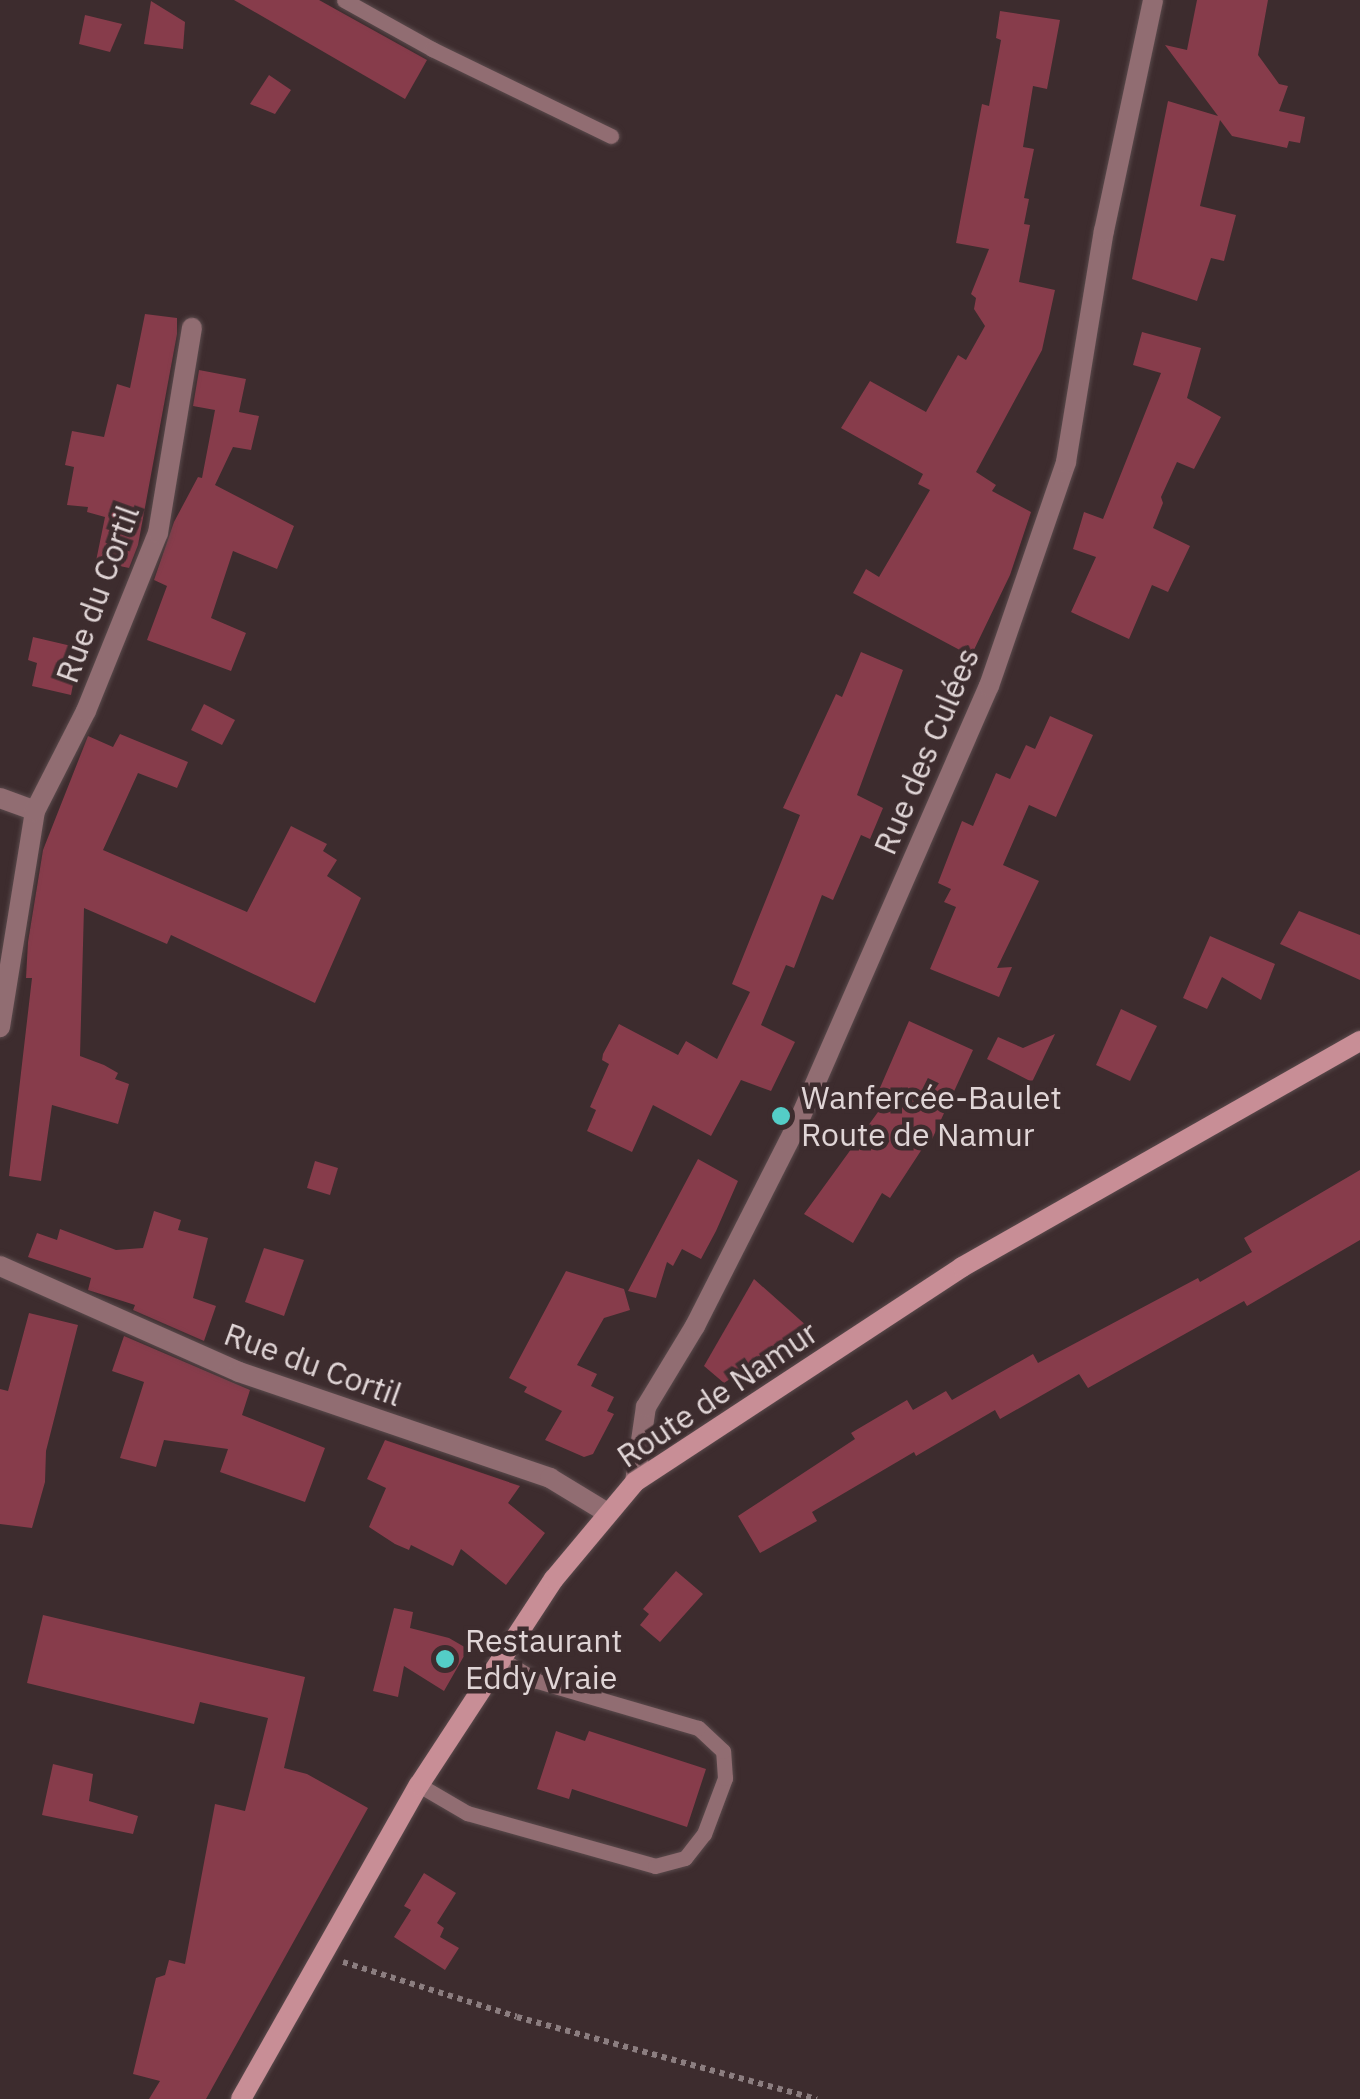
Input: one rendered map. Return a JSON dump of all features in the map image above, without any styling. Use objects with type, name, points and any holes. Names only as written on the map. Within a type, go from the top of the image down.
[{"type":"main road","name":"Route de Namur","points":[[241,2099],[419,1785],[606,1512],[635,1482],[962,1266],[1360,1041]]},
{"type":"street","name":"Rue des Culées","points":[[635,1482],[646,1407],[695,1326],[797,1124],[989,686],[1066,462],[1104,231],[1153,0]]},
{"type":"street","name":"Rue du Cortil","points":[[0,1027],[35,811],[86,711],[158,533],[192,328]]},
{"type":"street","points":[[0,798],[35,811]]},
{"type":"street","name":"Rue du Cortil","points":[[0,1266],[238,1372],[550,1478],[606,1512]]},
{"type":"lane","points":[[344,0],[432,49],[611,136]]},
{"type":"lane","points":[[419,1785],[467,1812],[655,1866],[684,1858],[704,1834],[725,1778],[723,1751],[698,1728],[537,1681],[502,1659]]},
{"type":"path","points":[[322,1956],[517,2017],[817,2099]]},
{"type":"building","points":[[234,0],[319,0],[427,60],[405,99]]},
{"type":"building","points":[[1197,0],[1268,0],[1258,55],[1279,84],[1288,86],[1279,111],[1305,117],[1300,143],[1289,141],[1287,148],[1232,136],[1220,120],[1200,206],[1236,215],[1224,261],[1211,258],[1197,301],[1132,279],[1168,101],[1218,116],[1165,45],[1187,50]]},
{"type":"building","points":[[151,1],[185,22],[183,49],[144,44]]},
{"type":"building","points":[[1000,11],[1060,20],[1047,89],[1033,86],[1023,147],[1034,149],[1024,198],[1029,199],[1024,224],[1030,225],[1019,282],[1055,290],[1042,350],[976,472],[996,485],[992,491],[1031,512],[1010,575],[971,656],[853,593],[866,569],[879,577],[930,490],[918,484],[923,474],[841,428],[870,381],[926,412],[958,355],[966,360],[985,326],[974,309],[976,298],[971,294],[989,249],[956,243],[982,104],[989,106],[1001,40],[996,38]]},
{"type":"building","points":[[85,15],[122,24],[110,52],[79,44]]},
{"type":"building","points":[[269,75],[291,90],[275,114],[250,104]]},
{"type":"building","points":[[145,314],[177,318],[177,334],[138,545],[129,568],[96,561],[105,517],[87,512],[88,507],[67,505],[74,467],[65,465],[72,431],[104,437],[117,384],[130,388]]},
{"type":"building","points":[[1142,332],[1201,348],[1187,398],[1221,417],[1194,469],[1177,462],[1161,497],[1163,503],[1153,528],[1190,546],[1168,592],[1152,585],[1129,639],[1071,612],[1096,557],[1073,549],[1084,512],[1103,519],[1161,373],[1133,365]]},
{"type":"building","points":[[199,370],[246,379],[239,412],[259,416],[251,450],[233,447],[215,485],[294,526],[277,569],[233,551],[211,618],[246,633],[231,671],[147,640],[167,586],[154,580],[174,522],[198,477],[202,478],[215,410],[193,406]]},
{"type":"building","points":[[33,637],[80,648],[71,695],[32,686],[37,663],[28,660]]},
{"type":"building","points":[[861,652],[903,670],[857,795],[883,808],[870,839],[861,835],[833,900],[822,895],[794,968],[786,965],[761,1025],[795,1042],[771,1091],[741,1080],[711,1136],[653,1105],[632,1152],[587,1131],[596,1110],[590,1107],[609,1064],[602,1060],[603,1054],[619,1024],[678,1055],[686,1041],[717,1059],[750,992],[732,984],[800,815],[783,808],[836,694],[842,697]]},
{"type":"building","points":[[204,704],[235,720],[222,745],[191,730]]},
{"type":"building","points":[[1050,716],[1093,735],[1056,817],[1029,805],[1003,865],[1039,881],[997,968],[1012,967],[999,997],[930,969],[956,907],[944,902],[951,889],[938,883],[962,821],[973,826],[996,773],[1010,779],[1026,745],[1035,749]]},
{"type":"building","points":[[120,734],[188,762],[177,788],[138,773],[103,850],[247,912],[291,826],[327,844],[323,851],[337,860],[327,876],[361,898],[315,1003],[171,935],[167,944],[84,908],[80,1056],[118,1073],[115,1079],[129,1084],[118,1124],[52,1105],[41,1181],[9,1176],[32,978],[26,978],[28,942],[43,850],[88,736],[113,747]]},
{"type":"building","points":[[1299,911],[1360,935],[1360,980],[1280,944]]},
{"type":"building","points":[[1210,936],[1275,964],[1261,1000],[1222,977],[1207,1009],[1183,998]]},
{"type":"building","points":[[1121,1009],[1157,1026],[1130,1081],[1096,1065]]},
{"type":"building","points":[[909,1021],[973,1050],[928,1148],[924,1146],[890,1198],[882,1193],[853,1243],[804,1214],[886,1101],[876,1097]]},
{"type":"building","points":[[1055,1034],[1032,1082],[987,1059],[998,1037],[1023,1048]]},
{"type":"building","points":[[698,1159],[738,1181],[716,1231],[701,1259],[682,1249],[673,1266],[667,1262],[656,1298],[628,1291]]},
{"type":"building","points":[[315,1161],[338,1168],[330,1195],[307,1188]]},
{"type":"building","points":[[1360,1170],[1360,1240],[1247,1306],[1244,1301],[1088,1388],[1079,1374],[1000,1419],[995,1410],[916,1456],[914,1452],[812,1512],[817,1521],[760,1553],[738,1516],[855,1439],[851,1433],[907,1400],[913,1410],[946,1391],[952,1400],[1033,1354],[1038,1363],[1198,1278],[1200,1282],[1252,1252],[1244,1238]]},
{"type":"building","points":[[154,1211],[181,1220],[178,1230],[208,1238],[193,1298],[216,1306],[204,1341],[133,1310],[135,1305],[88,1290],[91,1278],[28,1257],[37,1233],[57,1240],[60,1229],[116,1250],[143,1248]]},
{"type":"building","points":[[264,1248],[304,1260],[284,1316],[245,1302]]},
{"type":"building","points":[[566,1271],[624,1289],[630,1310],[604,1318],[577,1365],[597,1374],[591,1386],[614,1397],[607,1411],[614,1414],[593,1454],[584,1457],[545,1440],[562,1411],[524,1392],[527,1387],[509,1378]]},
{"type":"building","points":[[754,1279],[808,1327],[724,1383],[704,1366]]},
{"type":"building","points":[[29,1313],[78,1325],[46,1451],[45,1482],[32,1528],[0,1524],[0,1389],[8,1391]]},
{"type":"building","points":[[124,1336],[250,1390],[242,1415],[325,1448],[305,1502],[220,1472],[228,1449],[164,1440],[156,1467],[120,1458],[144,1382],[112,1371]]},
{"type":"building","points":[[385,1440],[520,1486],[508,1503],[545,1533],[506,1585],[461,1549],[453,1566],[411,1545],[409,1550],[395,1544],[369,1527],[386,1488],[367,1479]]},
{"type":"building","points":[[676,1571],[703,1594],[660,1642],[640,1625],[649,1614],[643,1609]]},
{"type":"building","points":[[394,1608],[413,1612],[410,1628],[449,1638],[468,1649],[444,1691],[404,1666],[398,1697],[373,1691]]},
{"type":"building","points":[[43,1615],[305,1677],[284,1768],[307,1774],[368,1808],[206,2099],[149,2099],[160,2081],[133,2074],[156,1978],[165,1975],[169,1960],[185,1964],[215,1804],[245,1811],[268,1718],[200,1702],[194,1724],[27,1683]]},
{"type":"building","points":[[556,1731],[585,1741],[589,1731],[706,1769],[687,1827],[572,1789],[569,1799],[537,1789]]},
{"type":"building","points":[[53,1764],[93,1774],[89,1801],[138,1816],[133,1834],[42,1815]]},
{"type":"building","points":[[424,1873],[456,1893],[437,1923],[444,1928],[440,1937],[459,1948],[445,1970],[394,1937],[411,1910],[404,1906]]},
{"type":"place","name":"Wanfercée-Baulet Route de Namur","points":[[781,1116]]},
{"type":"place","name":"Restaurant Eddy Vraie","points":[[445,1659]]}]
